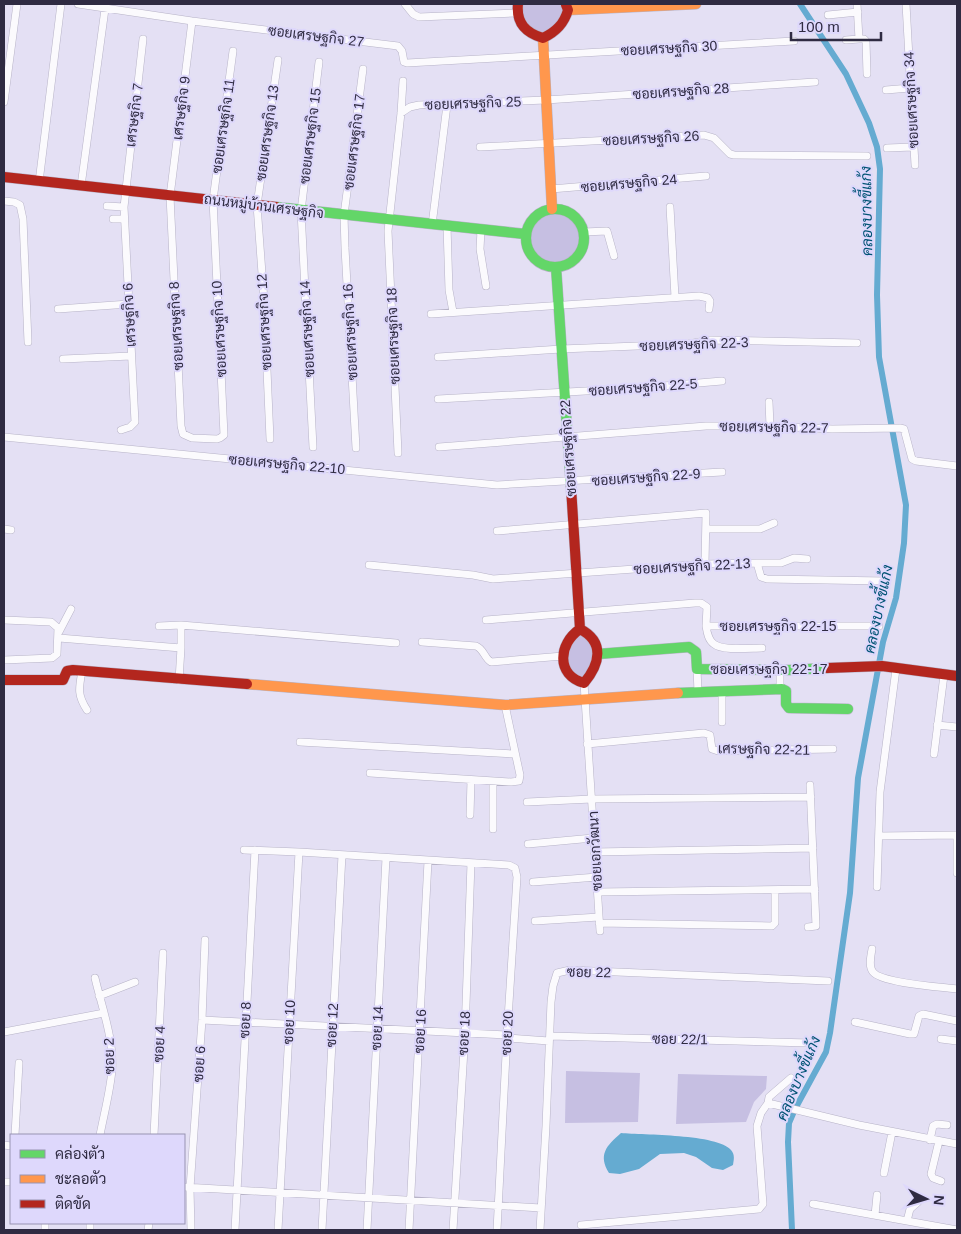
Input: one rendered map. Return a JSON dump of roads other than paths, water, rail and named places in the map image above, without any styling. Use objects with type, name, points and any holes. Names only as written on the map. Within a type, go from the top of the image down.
[{"type":"street","points":[[4,102],[7,49],[17,4]]},
{"type":"street","points":[[39,182],[61,4]]},
{"type":"street","name":"ซอยเศรษฐกิจ 27","points":[[78,4],[192,21],[398,46],[402,51],[404,62],[407,63],[544,56]]},
{"type":"street","points":[[405,4],[419,17],[517,8],[520,23],[526,31],[534,36],[543,38],[561,27],[567,7],[696,4]]},
{"type":"street","points":[[857,4],[859,39]]},
{"type":"street","name":"ซอยเศรษฐกิจ 34","points":[[906,4],[914,165]]},
{"type":"street","points":[[81,186],[105,8]]},
{"type":"street","points":[[828,15],[858,12]]},
{"type":"street","name":"เศรษฐกิจ 9","points":[[170,196],[192,21]]},
{"type":"street","points":[[543,38],[552,209]]},
{"type":"street","name":"เศรษฐกิจ 7","points":[[125,191],[142,39]]},
{"type":"street","points":[[846,40],[859,39],[866,41],[868,74]]},
{"type":"street","name":"ซอยเศรษฐกิจ 30","points":[[544,56],[794,41]]},
{"type":"street","name":"ซอยเศรษฐกิจ 11","points":[[213,200],[233,51]]},
{"type":"street","name":"ซอยเศรษฐกิจ 13","points":[[257,205],[278,60]]},
{"type":"street","name":"ซอยเศรษฐกิจ 15","points":[[301,211],[319,62]]},
{"type":"street","name":"ซอยเศรษฐกิจ 17","points":[[344,216],[363,69]]},
{"type":"street","name":"ซอยเศรษฐกิจ 18","points":[[398,453],[389,220],[403,81]]},
{"type":"street","name":"ซอยเศรษฐกิจ 28","points":[[546,100],[815,82]]},
{"type":"street","points":[[886,90],[910,88]]},
{"type":"street","name":"ซอยเศรษฐกิจ 25","points":[[401,113],[415,106],[546,100]]},
{"type":"street","points":[[432,224],[447,105]]},
{"type":"street","name":"ซอยเศรษฐกิจ 26","points":[[480,147],[704,135],[714,138],[730,154],[734,155],[867,156]]},
{"type":"street","points":[[887,148],[913,147]]},
{"type":"street","name":"ซอยเศรษฐกิจ 24","points":[[551,190],[706,176]]},
{"type":"street","name":"ถนนหมู่บ้านเศรษฐกิจ","points":[[4,177],[344,216],[525,234]]},
{"type":"street","name":"เศรษฐกิจ 6","points":[[121,430],[130,427],[134,422],[124,219],[125,191]]},
{"type":"street","name":"ซอยเศรษฐกิจ 8","points":[[170,196],[181,426],[183,434],[203,438]]},
{"type":"street","name":"ซอยเศรษฐกิจ 10","points":[[203,438],[220,438],[224,434],[213,200]]},
{"type":"street","points":[[4,201],[20,205],[23,219],[28,342]]},
{"type":"street","name":"ซอยเศรษฐกิจ 12","points":[[257,205],[264,301],[270,439]]},
{"type":"street","points":[[107,206],[124,208]]},
{"type":"street","points":[[670,207],[675,297]]},
{"type":"street","points":[[552,209],[564,210],[573,214],[580,222],[584,232],[584,242],[579,255],[566,265],[556,267],[538,262],[531,255],[525,234],[530,222],[540,212],[552,209]]},
{"type":"street","name":"ซอยเศรษฐกิจ 14","points":[[301,211],[313,447]]},
{"type":"street","name":"ซอยเศรษฐกิจ 16","points":[[344,216],[356,448]]},
{"type":"street","points":[[113,218],[124,219]]},
{"type":"street","points":[[448,226],[449,290],[453,312]]},
{"type":"street","points":[[481,230],[480,249],[486,286]]},
{"type":"street","points":[[584,232],[607,231],[614,256]]},
{"type":"street","name":"ซอยเศรษฐกิจ 22","points":[[556,267],[580,629]]},
{"type":"street","points":[[431,314],[558,304],[706,296],[710,301],[709,309]]},
{"type":"street","points":[[58,309],[129,304]]},
{"type":"street","name":"ซอยเศรษฐกิจ 22-3","points":[[438,357],[561,349],[688,344],[710,340],[857,343]]},
{"type":"street","points":[[63,359],[131,356]]},
{"type":"street","name":"ซอยเศรษฐกิจ 22-5","points":[[438,399],[640,388],[722,381]]},
{"type":"street","points":[[769,402],[770,426]]},
{"type":"street","name":"ซอยเศรษฐกิจ 22-7","points":[[439,447],[706,426],[900,428],[904,429],[912,458],[916,461],[957,466]]},
{"type":"street","name":"ซอยเศรษฐกิจ 22-10","points":[[4,437],[497,485],[570,482]]},
{"type":"street","name":"ซอยเศรษฐกิจ 22-9","points":[[570,482],[722,472]]},
{"type":"street","points":[[497,531],[706,513],[705,564]]},
{"type":"street","points":[[707,529],[760,529],[774,523]]},
{"type":"street","points":[[757,563],[780,563],[794,558],[807,559]]},
{"type":"street","name":"ซอยเศรษฐกิจ 22-13","points":[[369,565],[473,575],[494,579],[705,564],[757,563],[760,577],[767,580],[886,581]]},
{"type":"street","name":"ซอยเศรษฐกิจ 22-15","points":[[579,613],[701,603],[707,607],[706,626],[878,626]]},
{"type":"street","points":[[4,660],[52,658],[58,654],[59,635],[70,608]]},
{"type":"street","points":[[486,620],[579,613]]},
{"type":"street","points":[[4,620],[51,622],[56,626],[59,635]]},
{"type":"street","points":[[179,680],[181,625]]},
{"type":"street","points":[[159,626],[181,625],[396,643]]},
{"type":"street","points":[[706,626],[709,638],[716,646],[724,648],[762,648]]},
{"type":"street","points":[[580,629],[591,636],[598,654],[592,676],[584,683],[572,679],[565,668],[562,656],[569,638],[580,629]]},
{"type":"street","points":[[59,635],[181,648]]},
{"type":"street","points":[[422,642],[476,646],[482,650],[486,658],[491,662],[562,656]]},
{"type":"street","name":"ซอยเศรษฐกิจ 22-17","points":[[598,654],[689,647],[696,652],[697,669],[780,670],[882,666],[957,676]]},
{"type":"street","points":[[697,669],[698,692]]},
{"type":"street","points":[[877,888],[880,792],[896,669]]},
{"type":"street","points":[[780,670],[780,689]]},
{"type":"street","points":[[4,680],[63,680],[67,671],[82,671],[505,705],[585,698],[780,689],[786,691],[786,704],[789,708],[848,709]]},
{"type":"street","points":[[82,671],[79,695],[87,710]]},
{"type":"street","points":[[934,754],[944,674]]},
{"type":"street","points":[[584,683],[587,744]]},
{"type":"street","points":[[722,691],[722,722]]},
{"type":"street","points":[[370,773],[516,782],[520,779],[505,705]]},
{"type":"street","points":[[937,725],[957,727]]},
{"type":"street","name":"เศรษฐกิจ 22-21","points":[[587,744],[704,734],[710,735],[712,749],[718,751],[833,750]]},
{"type":"street","points":[[300,742],[514,754]]},
{"type":"street","name":"ซอยเอกวัฒนา","points":[[587,744],[599,924]]},
{"type":"street","points":[[470,815],[471,780]]},
{"type":"street","points":[[493,781],[493,829]]},
{"type":"street","points":[[808,926],[816,926],[810,785]]},
{"type":"street","points":[[527,802],[592,799],[811,797]]},
{"type":"street","points":[[879,836],[957,835],[957,873]]},
{"type":"street","points":[[528,844],[593,838]]},
{"type":"street","points":[[594,852],[813,848]]},
{"type":"street","points":[[244,850],[471,863]]},
{"type":"street","name":"ซอย 8","points":[[235,1230],[255,850]]},
{"type":"street","name":"ซอย 10","points":[[278,1230],[299,852]]},
{"type":"street","name":"ซอย 12","points":[[322,1230],[342,855]]},
{"type":"street","name":"ซอย 14","points":[[367,1230],[386,858]]},
{"type":"street","name":"ซอย 16","points":[[409,1230],[428,861]]},
{"type":"street","name":"ซอย 20","points":[[471,863],[509,865],[515,868],[517,877],[497,1230]]},
{"type":"street","name":"ซอย 18","points":[[453,1230],[465,1033],[471,863]]},
{"type":"street","points":[[533,882],[597,877]]},
{"type":"street","points":[[598,892],[815,889]]},
{"type":"street","points":[[535,921],[599,924],[772,926],[775,923],[775,890]]},
{"type":"street","name":"ซอย 6","points":[[190,1230],[187,1188],[202,1020],[205,940]]},
{"type":"street","points":[[872,949],[871,970],[878,976],[892,980],[957,989]]},
{"type":"street","name":"ซอย 4","points":[[154,1134],[163,953]]},
{"type":"street","name":"ซอย 22","points":[[540,1230],[552,986],[557,972],[828,981]]},
{"type":"street","name":"ซอย 2","points":[[95,978],[110,1034],[112,1070],[100,1134]]},
{"type":"street","points":[[99,996],[135,982]]},
{"type":"street","points":[[4,1032],[104,1013]]},
{"type":"street","points":[[855,1022],[914,1034],[919,1016],[923,1014],[957,1021]]},
{"type":"street","name":"ซอย 22/1","points":[[202,1020],[332,1025],[550,1038],[810,1043]]},
{"type":"street","points":[[941,1039],[957,1041]]},
{"type":"street","points":[[14,1134],[19,1063]]},
{"type":"street","points":[[581,1225],[759,1210],[763,1204],[757,1126],[769,1097],[791,1078]]},
{"type":"street","points":[[768,1103],[892,1132],[957,1144]]},
{"type":"street","points":[[930,1140],[933,1126],[937,1124],[947,1125]]},
{"type":"street","points":[[884,1173],[892,1132]]},
{"type":"street","points":[[939,1141],[931,1174],[933,1178],[941,1181]]},
{"type":"street","points":[[187,1188],[541,1208]]},
{"type":"street","points":[[875,1215],[877,1195]]},
{"type":"street","points":[[907,1221],[910,1209],[918,1202]]},
{"type":"street","points":[[813,1204],[957,1230]]},
{"type":"water","points":[[621,1133],[679,1136],[711,1141],[731,1150],[734,1155],[733,1165],[723,1170],[712,1168],[696,1157],[684,1153],[660,1154],[639,1169],[620,1174],[609,1173],[604,1161],[605,1151]]},
{"type":"waterway","name":"คลองบางขี้แก้ง","points":[[792,1230],[788,1142],[789,1123],[826,1052],[830,1033],[850,893],[858,778],[883,642],[896,598],[904,543],[906,505],[879,357],[877,295],[880,169],[877,147],[869,123],[846,74],[800,4]]}]
